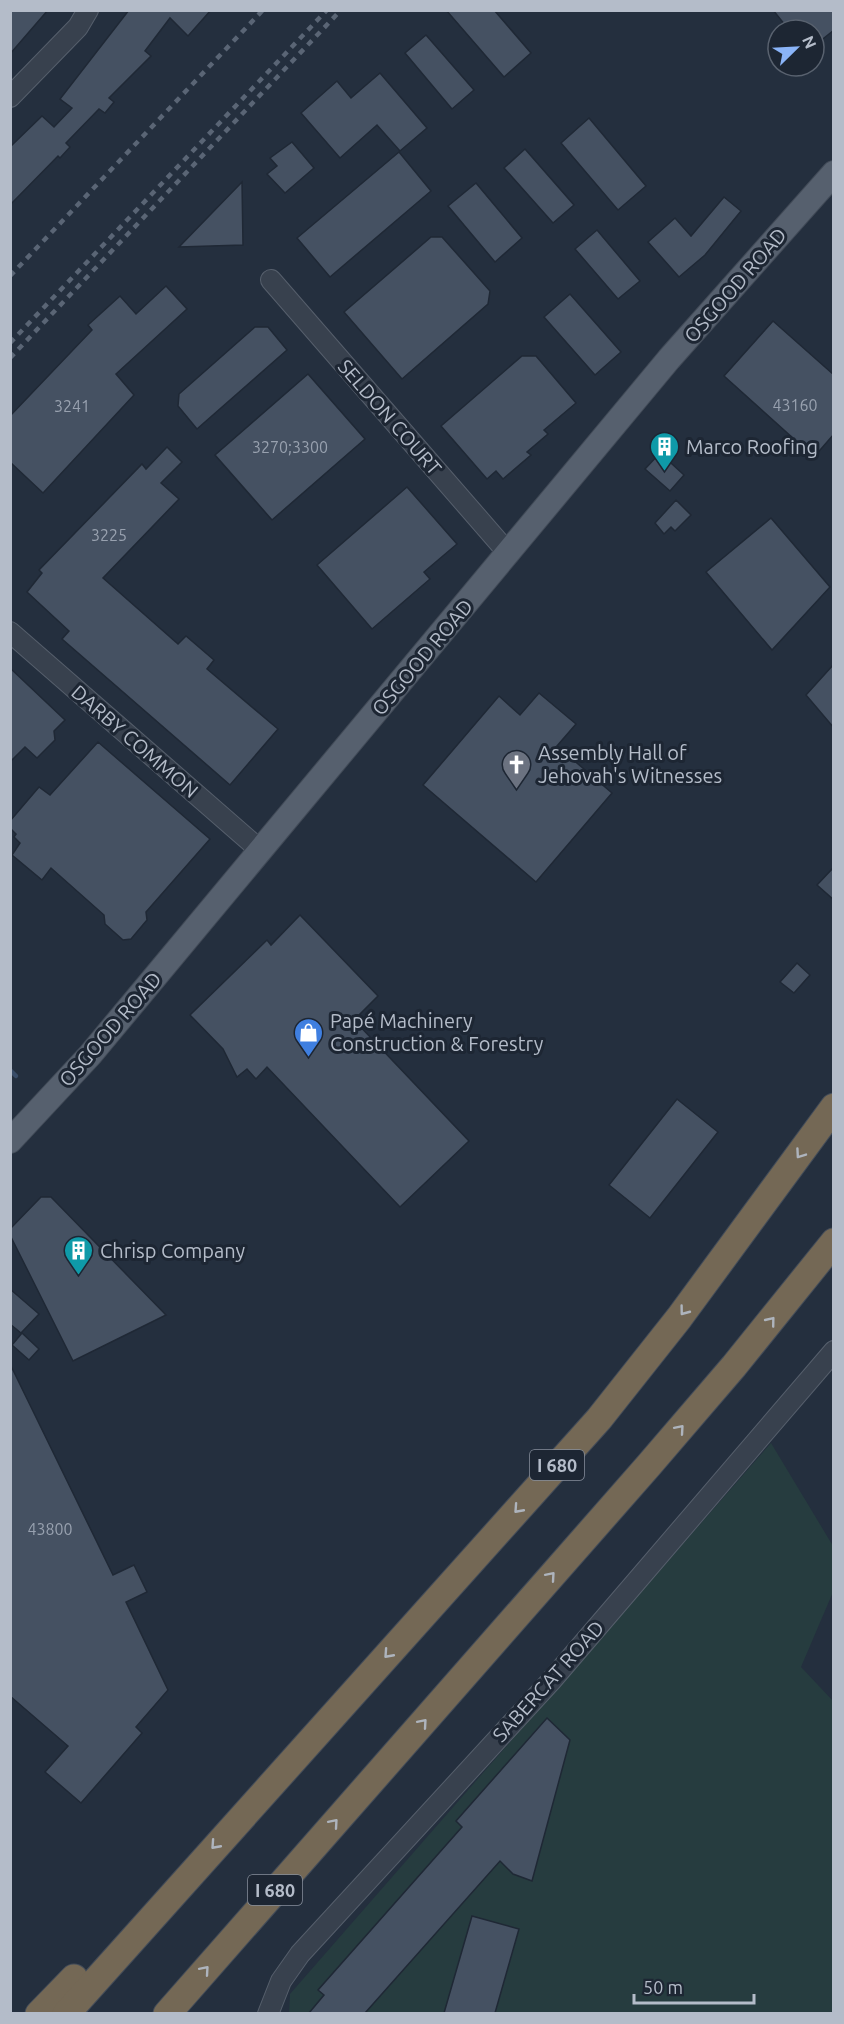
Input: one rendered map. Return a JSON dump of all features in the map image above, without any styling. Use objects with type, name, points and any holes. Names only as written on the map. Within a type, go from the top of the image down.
[{"type":"highway","name":"I 680","points":[[66,2013],[155,1911],[599,1419],[718,1266],[834,1107]]},
{"type":"highway","name":"I 680","points":[[167,2013],[727,1375],[834,1242]]},
{"type":"highway","points":[[39,2013],[115,1935],[155,1911]]},
{"type":"main road","name":"OSGOOD ROAD","points":[[10,1141],[90,1055],[669,359],[834,173]]},
{"type":"street","points":[[10,97],[78,27],[88,10]]},
{"type":"street","name":"SELDON COURT","points":[[271,280],[509,554]]},
{"type":"street","name":"DARBY COMMON","points":[[10,632],[260,850]]},
{"type":"street","name":"SABERCAT ROAD","points":[[268,2013],[281,1981],[300,1954],[551,1681],[834,1351]]},
{"type":"green space","points":[[771,1443],[833,1546],[833,1592],[801,1667],[833,1701],[833,2013],[289,2014],[290,1994]]},
{"type":"building","points":[[10,10],[48,10],[10,54]]},
{"type":"building","points":[[129,10],[211,10],[188,36],[170,18],[145,51],[151,56],[109,98],[114,102],[105,113],[99,109],[66,143],[70,147],[60,158],[58,156],[10,205],[10,147],[42,116],[54,127],[72,108],[60,99]]},
{"type":"building","points":[[446,10],[494,10],[531,53],[504,77]]},
{"type":"building","points":[[773,10],[834,10],[834,30],[826,36],[826,18],[779,18]]},
{"type":"building","points":[[426,35],[474,90],[452,109],[405,53]]},
{"type":"building","points":[[380,73],[427,128],[400,151],[377,125],[340,158],[301,113],[337,81],[351,98]]},
{"type":"building","points":[[589,118],[646,186],[618,210],[561,143]]},
{"type":"building","points":[[292,142],[314,168],[285,193],[267,174],[277,166],[270,158]]},
{"type":"building","points":[[525,149],[574,205],[553,223],[504,168]]},
{"type":"building","points":[[399,152],[431,191],[330,277],[297,238]]},
{"type":"building","points":[[242,182],[243,245],[179,247]]},
{"type":"building","points":[[476,183],[522,238],[495,262],[448,206]]},
{"type":"building","points":[[724,197],[741,211],[705,255],[679,277],[648,242],[675,218],[691,236]]},
{"type":"building","points":[[597,230],[640,281],[618,299],[575,249]]},
{"type":"building","points":[[431,237],[442,237],[490,291],[488,304],[402,379],[344,312]]},
{"type":"building","points":[[166,286],[187,309],[116,374],[134,395],[43,493],[10,462],[10,416],[92,330],[88,325],[120,296],[136,314]]},
{"type":"building","points":[[570,294],[621,352],[595,375],[544,317]]},
{"type":"building","points":[[773,321],[834,375],[834,434],[814,457],[724,376]]},
{"type":"building","points":[[255,327],[268,327],[287,350],[197,429],[178,406],[179,394]]},
{"type":"building","points":[[522,356],[536,356],[576,403],[544,430],[548,434],[527,452],[531,455],[503,479],[496,471],[487,479],[441,426]]},
{"type":"building","points":[[308,374],[365,439],[272,520],[215,455]]},
{"type":"building","points":[[167,447],[182,462],[161,483],[179,499],[103,578],[178,644],[186,636],[214,660],[207,669],[278,729],[230,785],[62,639],[69,631],[27,592],[42,573],[39,570],[142,464],[146,469]]},
{"type":"building","name":"Marco Roofing","points":[[660,453],[684,475],[670,491],[645,469]]},
{"type":"building","points":[[407,487],[457,544],[424,572],[430,579],[372,629],[317,565]]},
{"type":"building","points":[[676,500],[691,515],[675,531],[671,527],[664,534],[655,523]]},
{"type":"building","points":[[771,518],[830,587],[772,650],[706,572]]},
{"type":"building","points":[[834,664],[834,728],[806,695]]},
{"type":"building","points":[[10,668],[65,720],[54,731],[55,740],[37,758],[25,747],[10,762]]},
{"type":"building","name":"Assembly Hall of Jehovah's Witnesses","points":[[539,693],[576,724],[557,746],[612,793],[536,882],[423,785],[499,696],[520,715]]},
{"type":"building","points":[[98,742],[210,839],[146,912],[147,920],[131,939],[123,940],[105,924],[104,915],[51,868],[42,880],[12,855],[20,843],[14,837],[16,834],[10,828],[10,821],[39,787],[50,795]]},
{"type":"building","points":[[834,867],[834,900],[817,885]]},
{"type":"building","name":"Papé Machinery Construction & Forestry","points":[[300,915],[378,996],[354,1020],[469,1141],[400,1207],[267,1067],[256,1079],[247,1069],[237,1077],[223,1049],[190,1015],[267,940],[271,945]]},
{"type":"building","points":[[797,963],[810,975],[794,993],[780,982]]},
{"type":"building","points":[[677,1099],[718,1132],[650,1218],[609,1185]]},
{"type":"building","name":"Chrisp Company","points":[[41,1197],[51,1197],[166,1315],[73,1361],[10,1235],[10,1229]]},
{"type":"building","points":[[10,1289],[39,1314],[21,1333],[10,1324]]},
{"type":"building","points":[[22,1333],[39,1349],[29,1360],[12,1345]]},
{"type":"building","points":[[10,1364],[113,1575],[134,1565],[147,1592],[126,1602],[168,1690],[136,1727],[142,1733],[81,1803],[45,1772],[68,1746],[10,1696]]},
{"type":"building","points":[[547,1718],[570,1740],[532,1881],[513,1874],[500,1861],[365,2013],[309,2013],[324,1995],[318,1990],[462,1827],[456,1821]]},
{"type":"building","points":[[472,1916],[519,1929],[495,2013],[444,2013]]},
{"type":"waterway","points":[[10,1070],[16,1076]]},
{"type":"railway","points":[[10,276],[263,10]]},
{"type":"railway","points":[[10,343],[327,10]]},
{"type":"railway","points":[[10,358],[341,10]]},
{"type":"place","name":"Marco Roofing","points":[[665,472]]},
{"type":"place","name":"Assembly Hall of Jehovah's Witnesses","points":[[517,790]]},
{"type":"place","name":"Papé Machinery Construction & Forestry","points":[[309,1058]]},
{"type":"place","name":"Chrisp Company","points":[[79,1276]]}]
